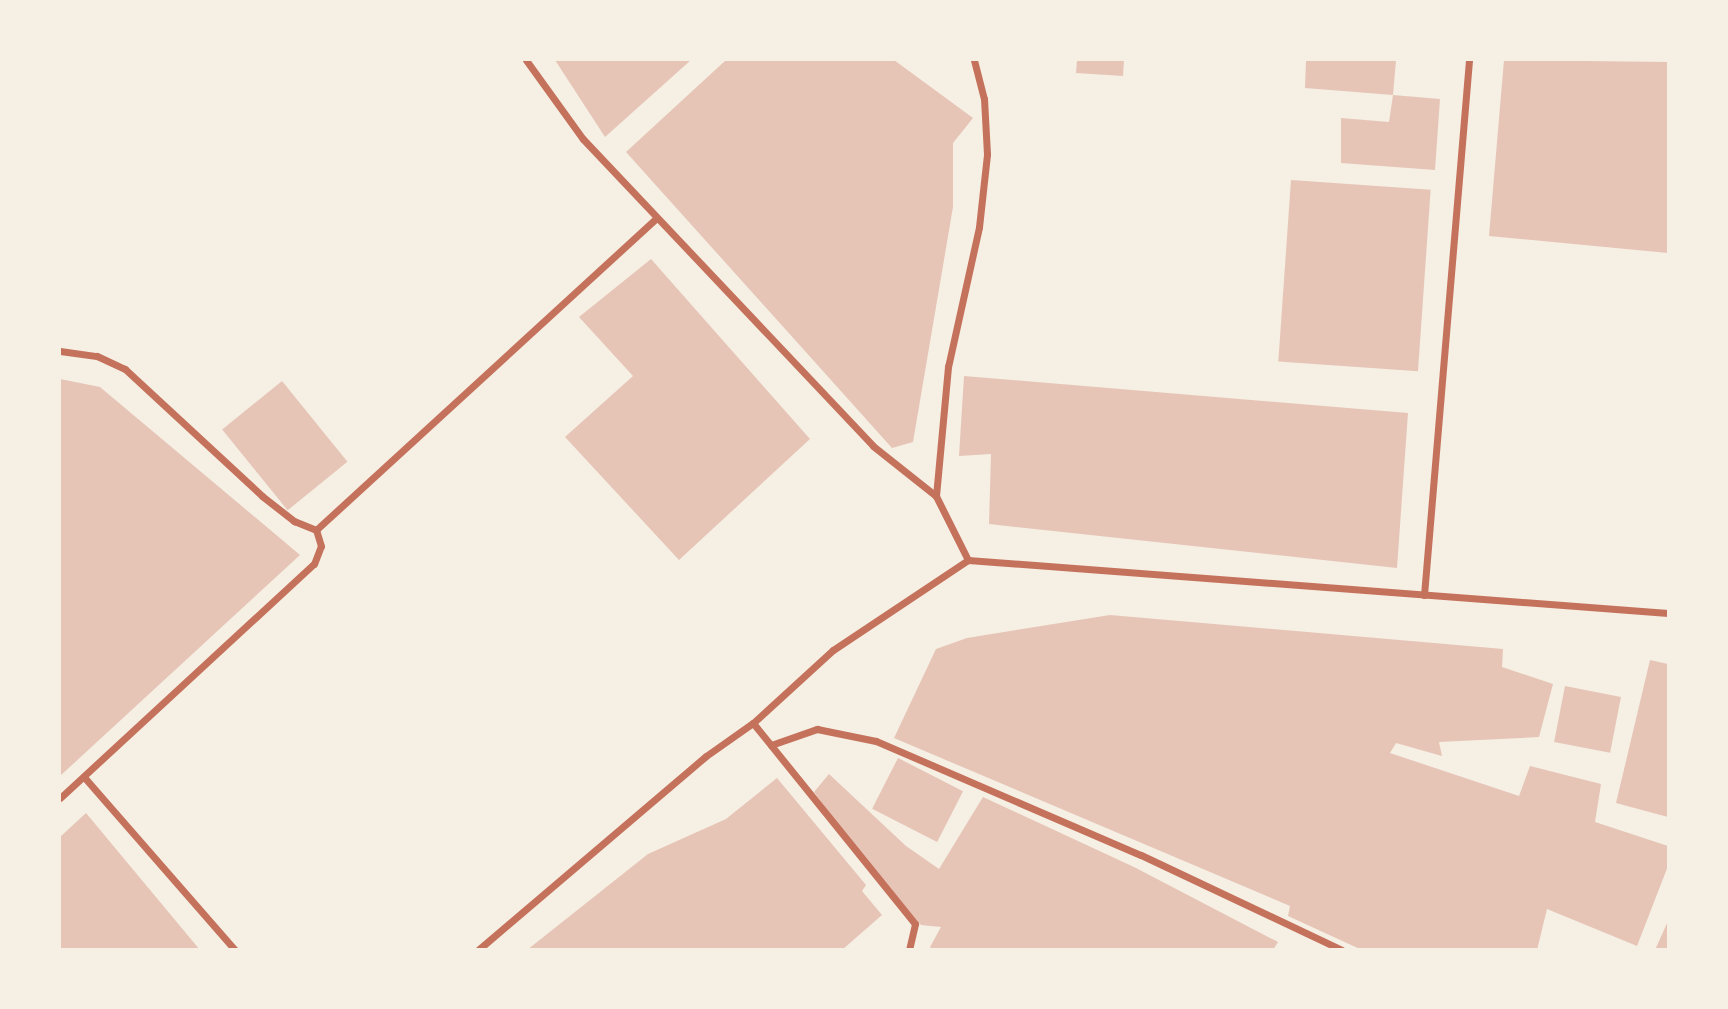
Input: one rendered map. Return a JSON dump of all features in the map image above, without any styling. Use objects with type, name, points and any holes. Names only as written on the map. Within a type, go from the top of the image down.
[{"type":"street","points":[[526,60],[583,139],[657,218],[873,446],[936,496],[968,561]]},
{"type":"street","points":[[936,496],[948,367],[979,227],[986,154],[984,99],[974,60]]},
{"type":"street","points":[[1424,595],[1469,60]]},
{"type":"street","points":[[316,530],[657,218]]},
{"type":"street","points":[[60,351],[97,356],[125,369],[262,496],[294,521],[316,530]]},
{"type":"street","points":[[60,799],[314,564],[321,546],[316,530]]},
{"type":"street","points":[[478,950],[706,756],[753,723],[833,650],[968,561],[1668,613]]},
{"type":"street","points":[[753,723],[915,924],[909,950]]},
{"type":"street","points":[[771,745],[817,729],[876,741],[1141,855],[1342,950]]},
{"type":"street","points":[[84,776],[236,950]]},
{"type":"building","points":[[555,60],[691,60],[605,137]]},
{"type":"building","points":[[726,60],[894,60],[973,118],[953,143],[953,207],[913,442],[892,448],[626,152]]},
{"type":"building","points":[[1077,60],[1124,60],[1123,76],[1076,73]]},
{"type":"building","points":[[1306,60],[1396,60],[1393,95],[1305,88]]},
{"type":"building","points":[[1504,60],[1668,62],[1668,253],[1489,236]]},
{"type":"building","points":[[1393,95],[1440,99],[1435,170],[1341,163],[1341,118],[1389,122]]},
{"type":"building","points":[[1291,180],[1431,190],[1418,371],[1278,362]]},
{"type":"building","points":[[651,259],[810,439],[679,560],[565,437],[633,376],[579,317]]},
{"type":"building","points":[[964,376],[1408,413],[1397,568],[989,524],[991,454],[959,456]]},
{"type":"building","points":[[60,379],[100,387],[300,555],[60,776]]},
{"type":"building","points":[[282,381],[347,462],[288,510],[222,429]]},
{"type":"building","points":[[1110,615],[1503,649],[1502,667],[1553,684],[1539,737],[1439,742],[1442,756],[1396,743],[1390,753],[1519,796],[1530,766],[1601,784],[1595,822],[1668,846],[1668,866],[1637,946],[1547,909],[1537,950],[1362,950],[1288,916],[1290,906],[894,738],[936,649],[967,638]]},
{"type":"building","points":[[1650,660],[1668,664],[1668,817],[1616,803]]},
{"type":"building","points":[[1565,686],[1621,697],[1610,753],[1554,742]]},
{"type":"building","points":[[898,758],[963,791],[937,842],[872,809]]},
{"type":"building","points":[[829,774],[906,846],[939,869],[983,797],[1134,867],[1278,942],[1273,950],[933,950],[930,947],[941,927],[921,925],[869,866],[814,792]]},
{"type":"building","points":[[777,778],[866,885],[862,891],[882,915],[842,950],[527,950],[648,854],[726,819]]},
{"type":"building","points":[[86,813],[200,950],[60,950],[60,837]]},
{"type":"building","points":[[1668,921],[1668,950],[1655,950]]}]
